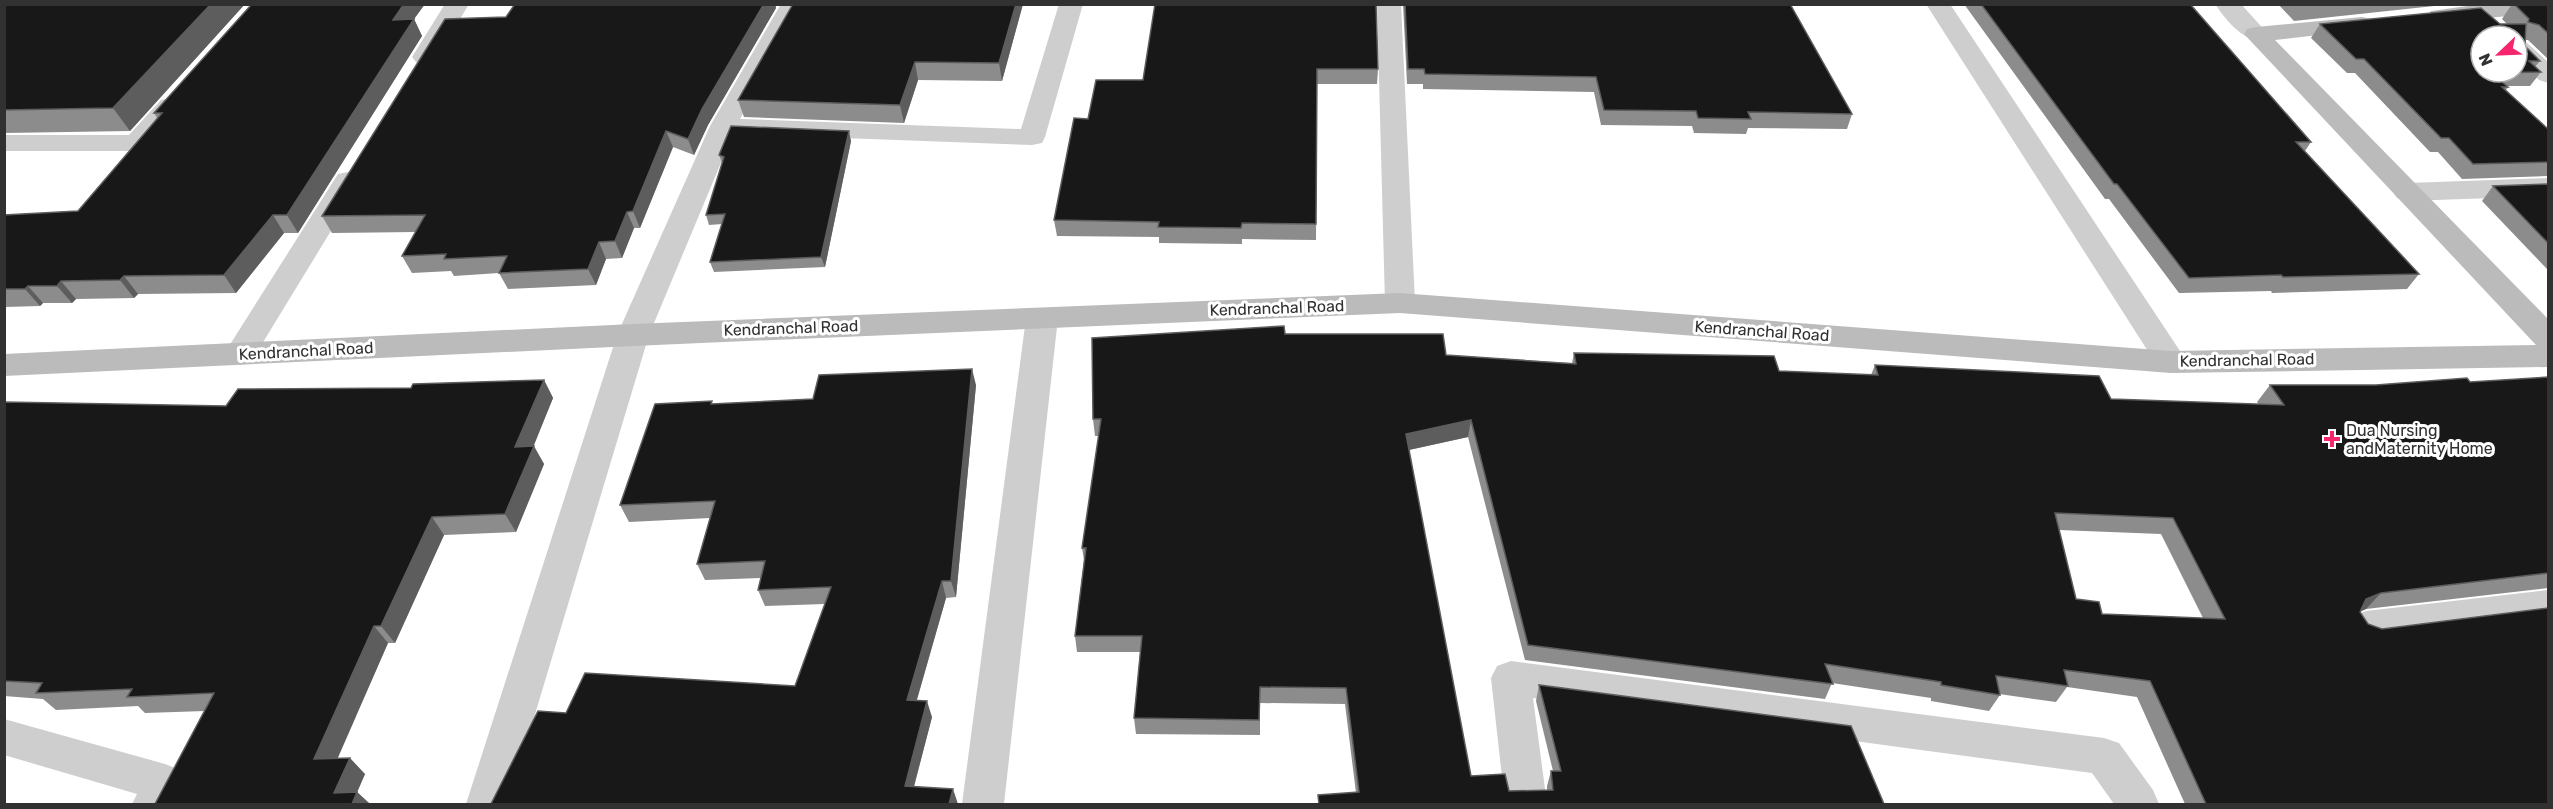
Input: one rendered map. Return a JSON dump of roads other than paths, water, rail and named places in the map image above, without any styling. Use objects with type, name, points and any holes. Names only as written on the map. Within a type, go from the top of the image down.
[{"type":"street","points":[[414,74],[457,4]]},
{"type":"street","points":[[487,804],[633,335],[723,126],[793,4]]},
{"type":"street","points":[[723,126],[1032,137],[1071,4]]},
{"type":"street","points":[[1389,4],[1400,303]]},
{"type":"street","points":[[1938,4],[2171,362]]},
{"type":"street","points":[[2227,4],[2548,338]]},
{"type":"street","points":[[2423,18],[2473,8],[2548,5]]},
{"type":"street","points":[[2473,8],[2491,24]]},
{"type":"street","points":[[2256,34],[2390,21]]},
{"type":"street","points":[[2529,58],[2548,75]]},
{"type":"street","points":[[4,143],[136,143],[183,91]]},
{"type":"street","points":[[240,354],[364,154]]},
{"type":"street","points":[[2408,192],[2548,187]]},
{"type":"street","name":"Kendranchal Road","points":[[4,365],[633,335],[1400,303],[2171,362],[2548,356]]},
{"type":"street","points":[[984,804],[1042,318]]},
{"type":"street","points":[[2366,627],[2548,605]]},
{"type":"street","points":[[1526,804],[1511,678],[2104,756],[2138,804]]},
{"type":"street","points":[[4,737],[165,783],[153,804]]},
{"type":"place","name":"Dua Nursing andMaternity Home","points":[[2332,439]]}]
